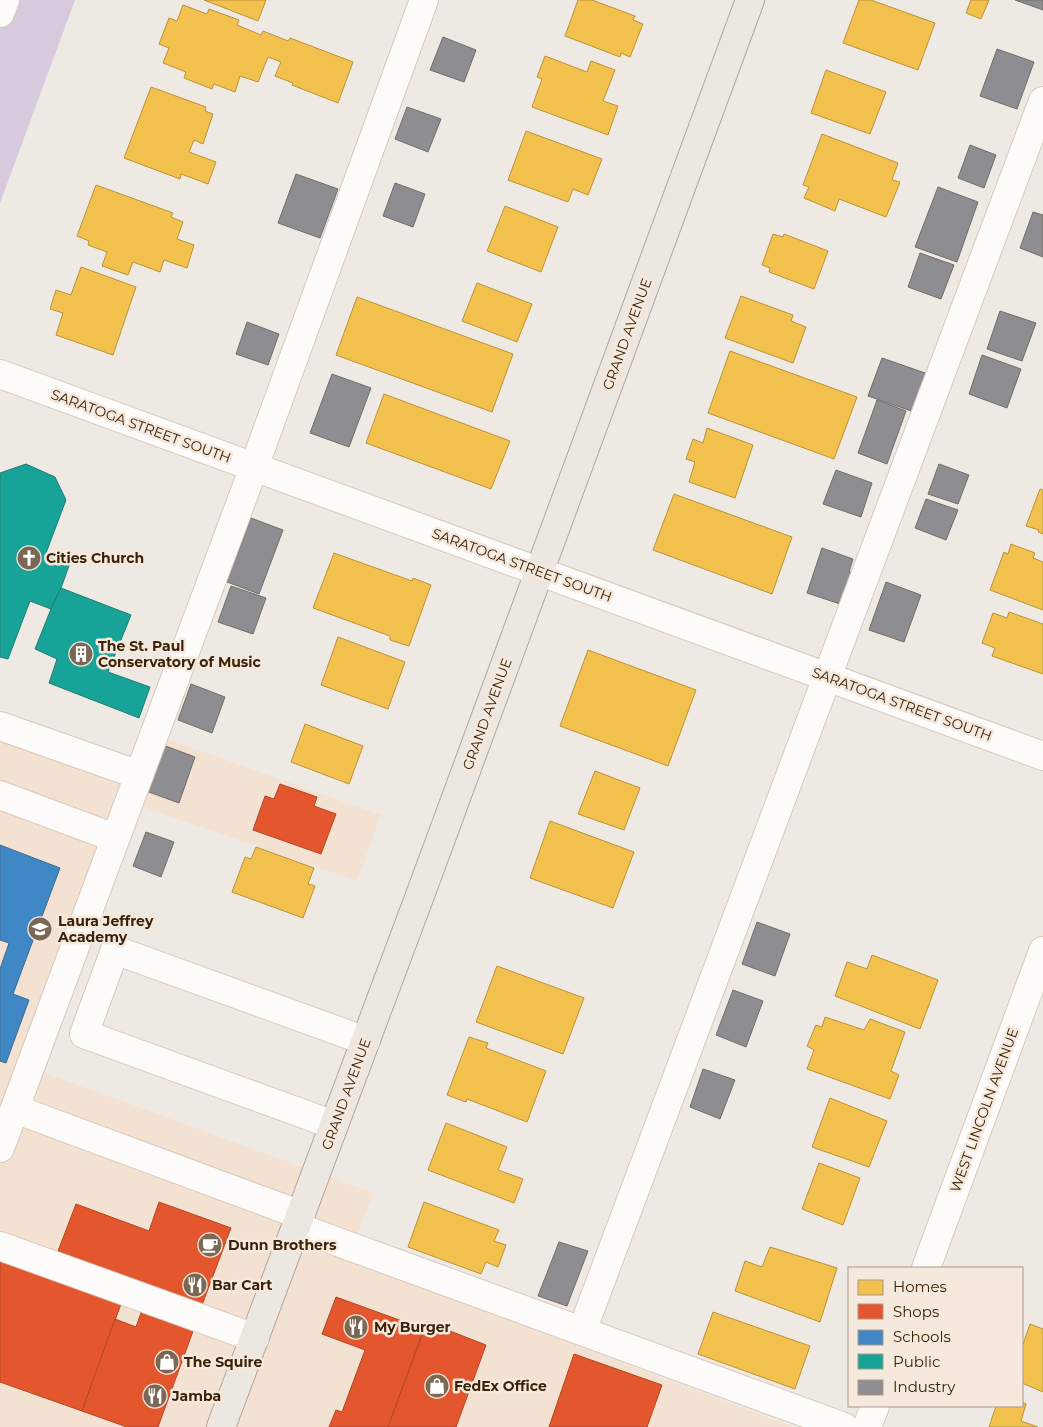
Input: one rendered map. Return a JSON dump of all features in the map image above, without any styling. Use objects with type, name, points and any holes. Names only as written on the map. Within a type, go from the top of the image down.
[{"type":"main road","name":"GRAND AVENUE","points":[[221,1427],[366,1041],[750,0]]},
{"type":"street","points":[[0,13],[5,0]]},
{"type":"street","points":[[0,1148],[254,467],[424,0]]},
{"type":"street","points":[[582,1331],[1043,101]]},
{"type":"street","name":"SARATOGA STREET SOUTH","points":[[0,374],[1043,756]]},
{"type":"street","points":[[0,726],[139,775]]},
{"type":"street","points":[[0,795],[115,838]]},
{"type":"street","points":[[334,1125],[84,1034],[115,950],[366,1041]]},
{"type":"street","name":"WEST LINCOLN AVENUE","points":[[926,1267],[1043,951]]},
{"type":"street","points":[[15,1109],[582,1331],[844,1427]]},
{"type":"street","points":[[0,1246],[255,1338]]},
{"type":"street","points":[[867,1427],[875,1407]]},
{"type":"shaded area","points":[[0,0],[75,0],[0,203]]},
{"type":"shaded area","points":[[0,725],[135,775],[167,739],[381,815],[357,881],[126,801],[29,1067],[373,1193],[348,1260],[793,1427],[0,1427]]},
{"type":"building: Homes","points":[[204,0],[266,0],[258,21]]},
{"type":"building: Homes","points":[[578,0],[592,0],[635,16],[633,20],[643,24],[630,57],[621,53],[620,57],[565,36]]},
{"type":"building: Homes","points":[[859,0],[871,0],[935,23],[918,70],[843,43]]},
{"type":"building: Homes","points":[[971,0],[989,0],[981,19],[966,13]]},
{"type":"building: Homes","points":[[183,5],[207,14],[209,9],[239,20],[237,25],[261,35],[263,31],[288,41],[290,38],[353,62],[338,103],[292,85],[293,83],[275,76],[281,62],[268,57],[258,82],[240,76],[235,92],[214,84],[212,89],[184,78],[186,72],[163,63],[169,48],[159,44],[169,18],[177,21]]},
{"type":"building: Homes","points":[[545,56],[587,72],[591,61],[615,70],[603,101],[618,106],[608,135],[532,107],[542,79],[537,77]]},
{"type":"building: Homes","points":[[826,70],[886,92],[870,134],[811,113]]},
{"type":"building: Homes","points":[[151,87],[206,107],[205,111],[213,114],[203,144],[194,140],[189,152],[216,162],[208,184],[181,174],[180,179],[124,158]]},
{"type":"building: Homes","points":[[526,131],[602,159],[588,195],[573,189],[568,202],[508,180]]},
{"type":"building: Homes","points":[[822,134],[898,163],[892,180],[900,182],[886,217],[839,199],[835,211],[804,198],[809,187],[803,185]]},
{"type":"building: Homes","points":[[96,185],[173,213],[171,217],[183,222],[177,239],[194,245],[187,268],[164,260],[160,272],[133,262],[128,275],[102,266],[107,252],[88,245],[89,241],[77,236]]},
{"type":"building: Homes","points":[[505,206],[558,227],[541,272],[487,251]]},
{"type":"building: Homes","points":[[773,234],[783,237],[784,234],[828,251],[814,289],[769,272],[770,268],[762,265]]},
{"type":"building: Homes","points":[[81,267],[136,287],[113,355],[56,335],[63,313],[50,309],[56,290],[71,295]]},
{"type":"building: Homes","points":[[477,283],[532,304],[517,342],[462,321]]},
{"type":"building: Homes","points":[[741,296],[793,315],[791,321],[806,327],[793,363],[725,338]]},
{"type":"building: Homes","points":[[357,297],[513,354],[492,412],[336,355]]},
{"type":"building: Homes","points":[[730,351],[857,397],[834,459],[708,413]]},
{"type":"building: Homes","points":[[384,394],[510,441],[491,489],[366,443]]},
{"type":"building: Homes","points":[[707,428],[753,445],[735,498],[689,482],[695,462],[686,459],[693,439],[703,443]]},
{"type":"building: Homes","points":[[1040,489],[1043,490],[1043,534],[1038,532],[1039,530],[1026,526]]},
{"type":"building: Homes","points":[[674,494],[792,537],[772,594],[653,550]]},
{"type":"building: Homes","points":[[1011,544],[1035,553],[1033,558],[1043,562],[1043,610],[990,590],[1004,552],[1008,554]]},
{"type":"building: Homes","points":[[334,553],[412,581],[413,578],[431,585],[409,646],[390,640],[390,636],[313,608]]},
{"type":"building: Homes","points":[[1009,612],[1043,624],[1043,674],[992,656],[995,648],[982,643],[993,613],[1007,618]]},
{"type":"building: Homes","points":[[338,637],[405,662],[388,709],[321,685]]},
{"type":"building: Homes","points":[[588,650],[696,690],[668,766],[560,726]]},
{"type":"building: Homes","points":[[305,724],[363,746],[349,784],[291,762]]},
{"type":"building: Homes","points":[[595,771],[640,788],[624,830],[578,814]]},
{"type":"building: Homes","points":[[550,821],[634,852],[613,908],[530,878]]},
{"type":"building: Homes","points":[[256,847],[314,868],[308,884],[315,886],[303,918],[232,892],[245,857],[251,859]]},
{"type":"building: Homes","points":[[872,955],[938,980],[920,1029],[835,996],[847,962],[867,969]]},
{"type":"building: Homes","points":[[497,966],[584,998],[563,1054],[476,1022]]},
{"type":"building: Homes","points":[[825,1017],[864,1030],[870,1019],[905,1032],[891,1071],[899,1075],[890,1099],[807,1069],[814,1050],[807,1046],[816,1025],[822,1027]]},
{"type":"building: Homes","points":[[469,1037],[488,1043],[486,1048],[546,1071],[527,1122],[467,1099],[466,1102],[447,1095]]},
{"type":"building: Homes","points":[[830,1098],[887,1121],[869,1167],[812,1147]]},
{"type":"building: Homes","points":[[446,1123],[507,1147],[498,1170],[523,1179],[514,1203],[428,1170]]},
{"type":"building: Homes","points":[[819,1163],[860,1178],[843,1225],[802,1209]]},
{"type":"building: Homes","points":[[424,1202],[499,1230],[494,1241],[506,1245],[498,1267],[486,1262],[481,1274],[408,1247]]},
{"type":"building: Homes","points":[[770,1247],[837,1268],[820,1322],[735,1291],[745,1261],[762,1267]]},
{"type":"building: Homes","points":[[713,1312],[810,1346],[795,1389],[698,1354]]},
{"type":"building: Homes","points":[[1030,1324],[1043,1329],[1043,1392],[1023,1383],[1023,1344]]},
{"type":"building: Homes","points":[[1023,1402],[1026,1404],[1021,1421],[1038,1427],[989,1427],[996,1407],[1023,1407]]},
{"type":"building: Shops","points":[[280,784],[317,797],[314,806],[336,814],[321,854],[253,830],[265,796],[274,799]]},
{"type":"building: Shops","points":[[159,1202],[231,1228],[202,1305],[58,1251],[76,1204],[149,1231]]},
{"type":"building: Shops","points":[[0,1260],[121,1304],[82,1411],[0,1382]]},
{"type":"building: Shops","points":[[336,1297],[424,1329],[388,1427],[329,1427],[336,1410],[342,1412],[365,1350],[322,1334]]},
{"type":"building: Shops","points":[[144,1304],[196,1323],[158,1427],[127,1427],[82,1411],[115,1319],[136,1327]]},
{"type":"building: Shops","name":"FedEx Office","points":[[427,1322],[486,1345],[456,1427],[388,1427]]},
{"type":"building: Shops","points":[[574,1354],[662,1385],[647,1427],[549,1427]]},
{"type":"building: Schools","points":[[0,845],[60,868],[13,994],[29,1000],[6,1063],[0,1061],[0,969],[9,943],[0,940]]},
{"type":"building: Public","name":"Cities Church","points":[[26,464],[55,477],[66,500],[46,553],[70,563],[51,609],[30,601],[8,659],[0,657],[0,473]]},
{"type":"building: Public","name":"The St. Paul Conservatory of Music","points":[[61,588],[131,615],[108,672],[150,687],[139,718],[49,683],[57,659],[35,649]]},
{"type":"building: Industry","points":[[1015,0],[1043,0],[1043,10]]},
{"type":"building: Industry","points":[[443,37],[476,50],[464,82],[430,70]]},
{"type":"building: Industry","points":[[997,49],[1034,62],[1017,109],[980,96]]},
{"type":"building: Industry","points":[[407,107],[441,119],[428,152],[395,139]]},
{"type":"building: Industry","points":[[970,145],[996,155],[984,188],[958,178]]},
{"type":"building: Industry","points":[[296,174],[338,189],[320,238],[278,223]]},
{"type":"building: Industry","points":[[395,183],[425,194],[413,227],[383,216]]},
{"type":"building: Industry","points":[[938,187],[978,202],[957,262],[915,247]]},
{"type":"building: Industry","points":[[1033,212],[1043,215],[1043,257],[1020,248]]},
{"type":"building: Industry","points":[[920,253],[954,265],[941,299],[908,287]]},
{"type":"building: Industry","points":[[1000,311],[1036,323],[1022,361],[987,349]]},
{"type":"building: Industry","points":[[247,322],[279,334],[268,365],[236,354]]},
{"type":"building: Industry","points":[[982,355],[1021,369],[1007,408],[969,394]]},
{"type":"building: Industry","points":[[882,358],[928,374],[914,412],[868,396]]},
{"type":"building: Industry","points":[[332,374],[371,388],[349,447],[310,433]]},
{"type":"building: Industry","points":[[877,400],[906,411],[887,464],[858,453]]},
{"type":"building: Industry","points":[[939,464],[969,475],[958,504],[928,494]]},
{"type":"building: Industry","points":[[836,470],[872,483],[861,517],[823,504]]},
{"type":"building: Industry","points":[[926,499],[958,510],[946,540],[915,528]]},
{"type":"building: Industry","points":[[251,518],[283,530],[259,594],[227,582]]},
{"type":"building: Industry","points":[[822,548],[853,559],[849,572],[851,572],[840,604],[807,593]]},
{"type":"building: Industry","points":[[886,582],[921,595],[904,642],[869,630]]},
{"type":"building: Industry","points":[[231,586],[266,598],[253,634],[218,622]]},
{"type":"building: Industry","points":[[191,684],[225,697],[212,733],[178,720]]},
{"type":"building: Industry","points":[[163,745],[195,757],[179,803],[146,791]]},
{"type":"building: Industry","points":[[146,832],[174,842],[161,877],[133,866]]},
{"type":"building: Industry","points":[[757,922],[790,934],[775,976],[742,964]]},
{"type":"building: Industry","points":[[733,990],[763,1001],[746,1047],[716,1035]]},
{"type":"building: Industry","points":[[703,1069],[735,1080],[720,1119],[690,1107]]},
{"type":"building: Industry","points":[[559,1242],[588,1251],[567,1306],[538,1296]]},
{"type":"place","name":"Cities Church","points":[[29,558]]},
{"type":"place","name":"The St. Paul Conservatory of Music","points":[[81,654]]},
{"type":"place","name":"Laura Jeffrey Academy","points":[[40,929]]},
{"type":"place","name":"Dunn Brothers","points":[[210,1245]]},
{"type":"place","name":"Bar Cart","points":[[195,1285]]},
{"type":"place","name":"My Burger","points":[[356,1327]]},
{"type":"place","name":"The Squire","points":[[167,1362]]},
{"type":"place","name":"FedEx Office","points":[[437,1386]]},
{"type":"place","name":"Jamba","points":[[155,1396]]}]
